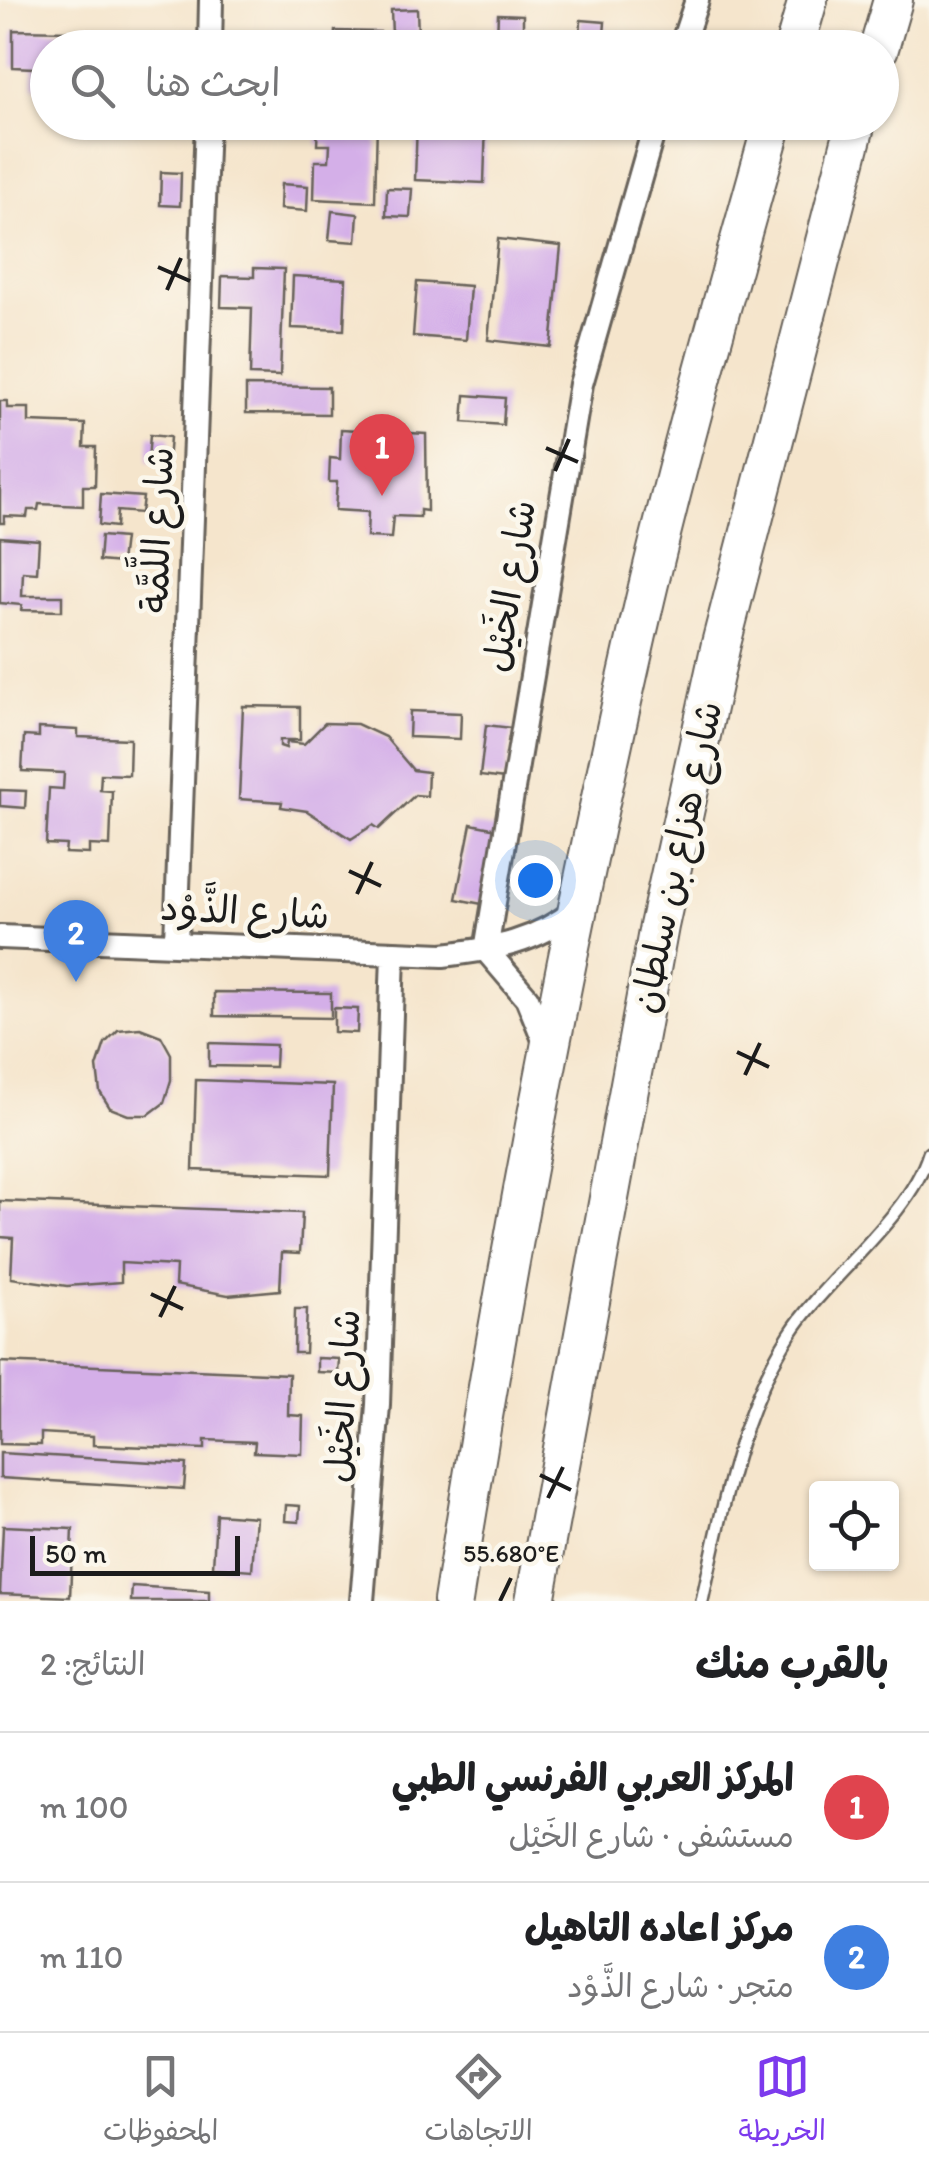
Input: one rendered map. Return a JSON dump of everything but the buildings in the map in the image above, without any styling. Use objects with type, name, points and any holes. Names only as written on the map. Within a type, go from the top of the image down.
[{"type":"main road","points":[[799,30],[808,0]]},
{"type":"main road","points":[[885,30],[894,0]]},
{"type":"main road","points":[[453,1601],[483,1410],[577,908],[639,626],[768,140]]},
{"type":"main road","name":"شارع هزاع بن سلطان","points":[[535,1601],[659,926],[721,644],[851,140]]},
{"type":"street","points":[[210,30],[211,0]]},
{"type":"street","points":[[687,30],[696,0]]},
{"type":"street","name":"شارع اللَّمَّة","points":[[176,941],[206,140]]},
{"type":"street","name":"شارع الخَيْل","points":[[486,950],[581,384],[651,140]]},
{"type":"street","name":"شارع الذَّوْد","points":[[0,937],[176,941],[393,954],[486,950],[536,938],[577,908]]},
{"type":"street","points":[[486,950],[527,998],[549,1055]]},
{"type":"street","name":"شارع الخَيْل","points":[[362,1601],[378,1405],[393,954]]},
{"type":"lane","points":[[702,1601],[726,1488],[772,1369],[790,1334],[897,1204],[929,1153]]},
{"type":"place","name":"المركز العربي الفرنسي الطبي","points":[[382,496]]},
{"type":"place","name":"مركز اعاده التاهيل","points":[[76,982]]}]
